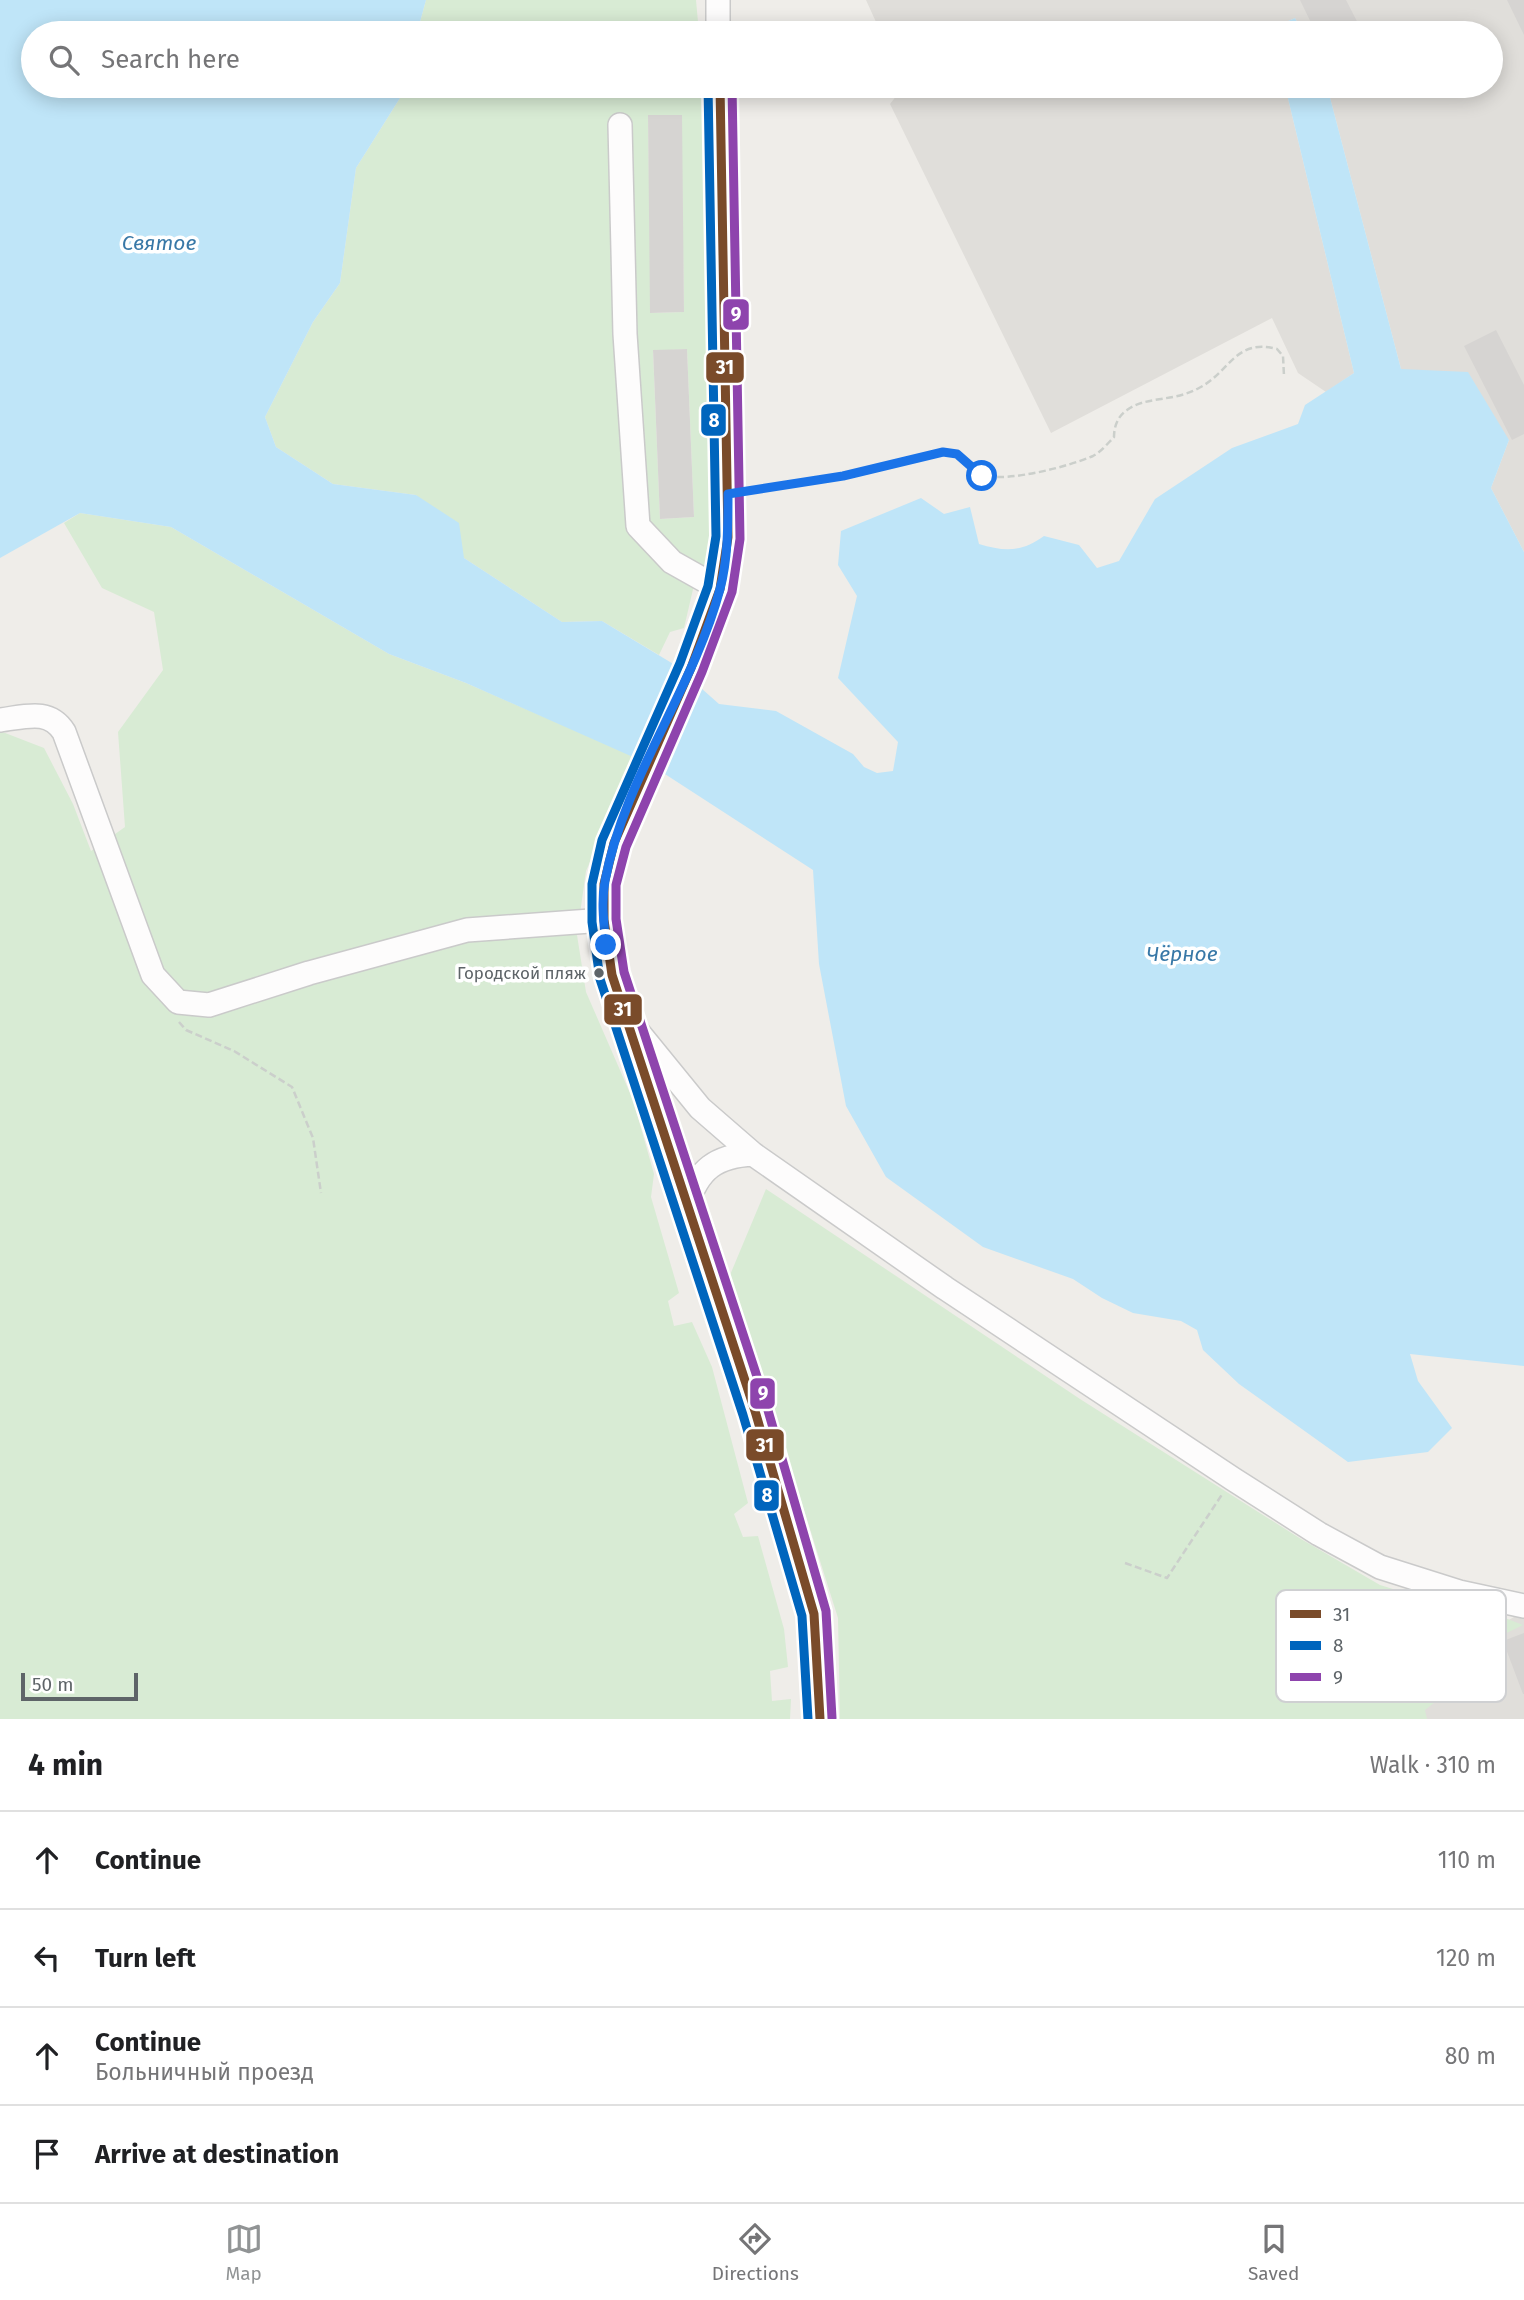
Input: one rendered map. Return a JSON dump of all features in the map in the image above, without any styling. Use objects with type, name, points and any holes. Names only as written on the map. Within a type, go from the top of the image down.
[{"type":"street","points":[[718,0],[718,21]]},
{"type":"street","points":[[720,98],[728,537],[720,589],[691,668],[614,843],[604,884],[604,920],[610,965],[625,1016],[755,1411],[814,1614],[820,1719]]},
{"type":"street","points":[[621,125],[625,334],[638,526],[672,562],[720,589]]},
{"type":"street","points":[[0,720],[45,715],[56,720],[64,732],[153,975],[178,1002],[209,1005],[296,977],[467,930],[604,920]]},
{"type":"street","points":[[625,1016],[700,1108],[753,1154],[946,1288],[1319,1534],[1380,1567],[1453,1590]]},
{"type":"street","points":[[687,1205],[698,1175],[715,1160],[753,1154]]},
{"type":"street","points":[[1506,1602],[1524,1606]]},
{"type":"path","points":[[728,494],[843,476],[943,452],[957,454],[982,476],[1010,477],[1096,455],[1114,437],[1114,426],[1125,411],[1142,401],[1177,399],[1202,387],[1238,352],[1253,347],[1277,349],[1283,356],[1284,376]]},
{"type":"path","points":[[178,1002],[177,1020],[186,1030],[234,1051],[292,1087],[313,1138],[321,1193]]},
{"type":"path","points":[[1125,1563],[1167,1578],[1233,1479]]},
{"type":"shaded area","points":[[866,0],[1524,0],[1524,552],[1491,488],[1509,440],[1401,369],[1330,98],[1503,98],[1503,21],[1297,21],[1295,18],[1288,21],[876,21]]},
{"type":"shaded area","points":[[895,98],[1288,98],[1354,373],[1326,392],[1298,373],[1272,318],[1051,433],[890,104]]},
{"type":"shaded area","points":[[1524,1611],[1524,1719],[1342,1719],[1371,1702],[1506,1702],[1506,1622]]},
{"type":"green space","points":[[426,0],[696,0],[698,21],[420,21]]},
{"type":"green space","points":[[400,98],[705,98],[709,161],[717,517],[711,566],[697,572],[684,628],[670,632],[659,655],[602,621],[562,622],[464,558],[416,495],[333,484],[276,447],[265,417],[313,322],[340,283],[356,168]],"holes":[[[681,115],[684,312],[651,313],[648,116]],[[687,349],[694,517],[660,519],[653,351]]]},
{"type":"green space","points":[[80,513],[171,527],[389,654],[466,683],[636,757],[586,871],[577,935],[586,992],[633,1100],[654,1174],[651,1197],[679,1293],[668,1301],[674,1326],[692,1322],[712,1367],[748,1503],[734,1514],[743,1537],[758,1536],[784,1629],[788,1667],[770,1671],[772,1701],[791,1699],[790,1719],[0,1719],[0,731],[44,748],[73,804],[91,851],[125,827],[118,732],[163,670],[154,612],[102,588],[64,523]]},
{"type":"green space","points":[[766,1189],[1080,1399],[1301,1539],[1380,1585],[1396,1590],[1276,1590],[1276,1702],[1435,1702],[1425,1710],[1427,1719],[840,1719],[838,1618],[730,1275]]},
{"type":"green space","points":[[1506,1618],[1523,1625],[1506,1633]]},
{"type":"water","name":"Чёрное","points":[[0,0],[426,0],[420,21],[21,21],[21,98],[400,98],[356,168],[340,283],[313,322],[265,417],[276,447],[333,484],[416,495],[459,523],[464,558],[562,622],[602,621],[675,665],[719,704],[776,711],[853,754],[864,767],[877,773],[893,771],[898,742],[838,678],[857,596],[838,565],[841,531],[921,498],[944,514],[970,507],[979,544],[1013,549],[1021,548],[1044,536],[1079,545],[1097,568],[1119,561],[1155,499],[1232,448],[1298,424],[1305,405],[1354,373],[1288,98],[1330,98],[1401,369],[1468,372],[1509,440],[1491,488],[1524,552],[1524,1366],[1410,1354],[1418,1381],[1452,1428],[1428,1452],[1348,1462],[1239,1384],[1203,1350],[1197,1330],[1181,1321],[1133,1313],[1102,1298],[1073,1279],[983,1247],[886,1177],[846,1106],[819,964],[813,870],[651,765],[466,683],[389,654],[171,527],[80,513],[0,558]]},
{"type":"building","points":[[1300,0],[1346,0],[1357,21],[1310,21]]},
{"type":"building","points":[[1507,0],[1524,0],[1524,35]]},
{"type":"building","points":[[648,115],[682,115],[684,312],[650,313]]},
{"type":"building","points":[[1496,330],[1524,385],[1524,434],[1512,440],[1464,346]]},
{"type":"building","points":[[687,349],[694,517],[660,519],[653,350]]},
{"type":"building","points":[[1524,1633],[1524,1694],[1506,1649],[1506,1640]]},
{"type":"transit line","name":"8","points":[[708,98],[716,536],[708,586],[680,663],[602,840],[592,884],[592,922],[600,979],[743,1415],[802,1616],[808,1719]]},
{"type":"transit line","name":"31","points":[[720,98],[728,537],[720,589],[691,668],[614,843],[604,884],[604,920],[612,975],[755,1411],[814,1614],[820,1719]]},
{"type":"transit line","name":"9","points":[[732,98],[740,539],[732,592],[702,672],[626,847],[616,885],[616,919],[624,972],[767,1407],[826,1611],[832,1718]]},
{"type":"place","name":"Городской пляж","points":[[599,973]]},
{"type":"route","points":[[606,945],[604,884],[614,843],[691,668],[720,589],[728,537],[728,494],[765,491],[843,476],[943,452],[957,454],[967,466],[982,476]]},
{"type":"water label","name":"Святое","points":[[159,243]]}]
